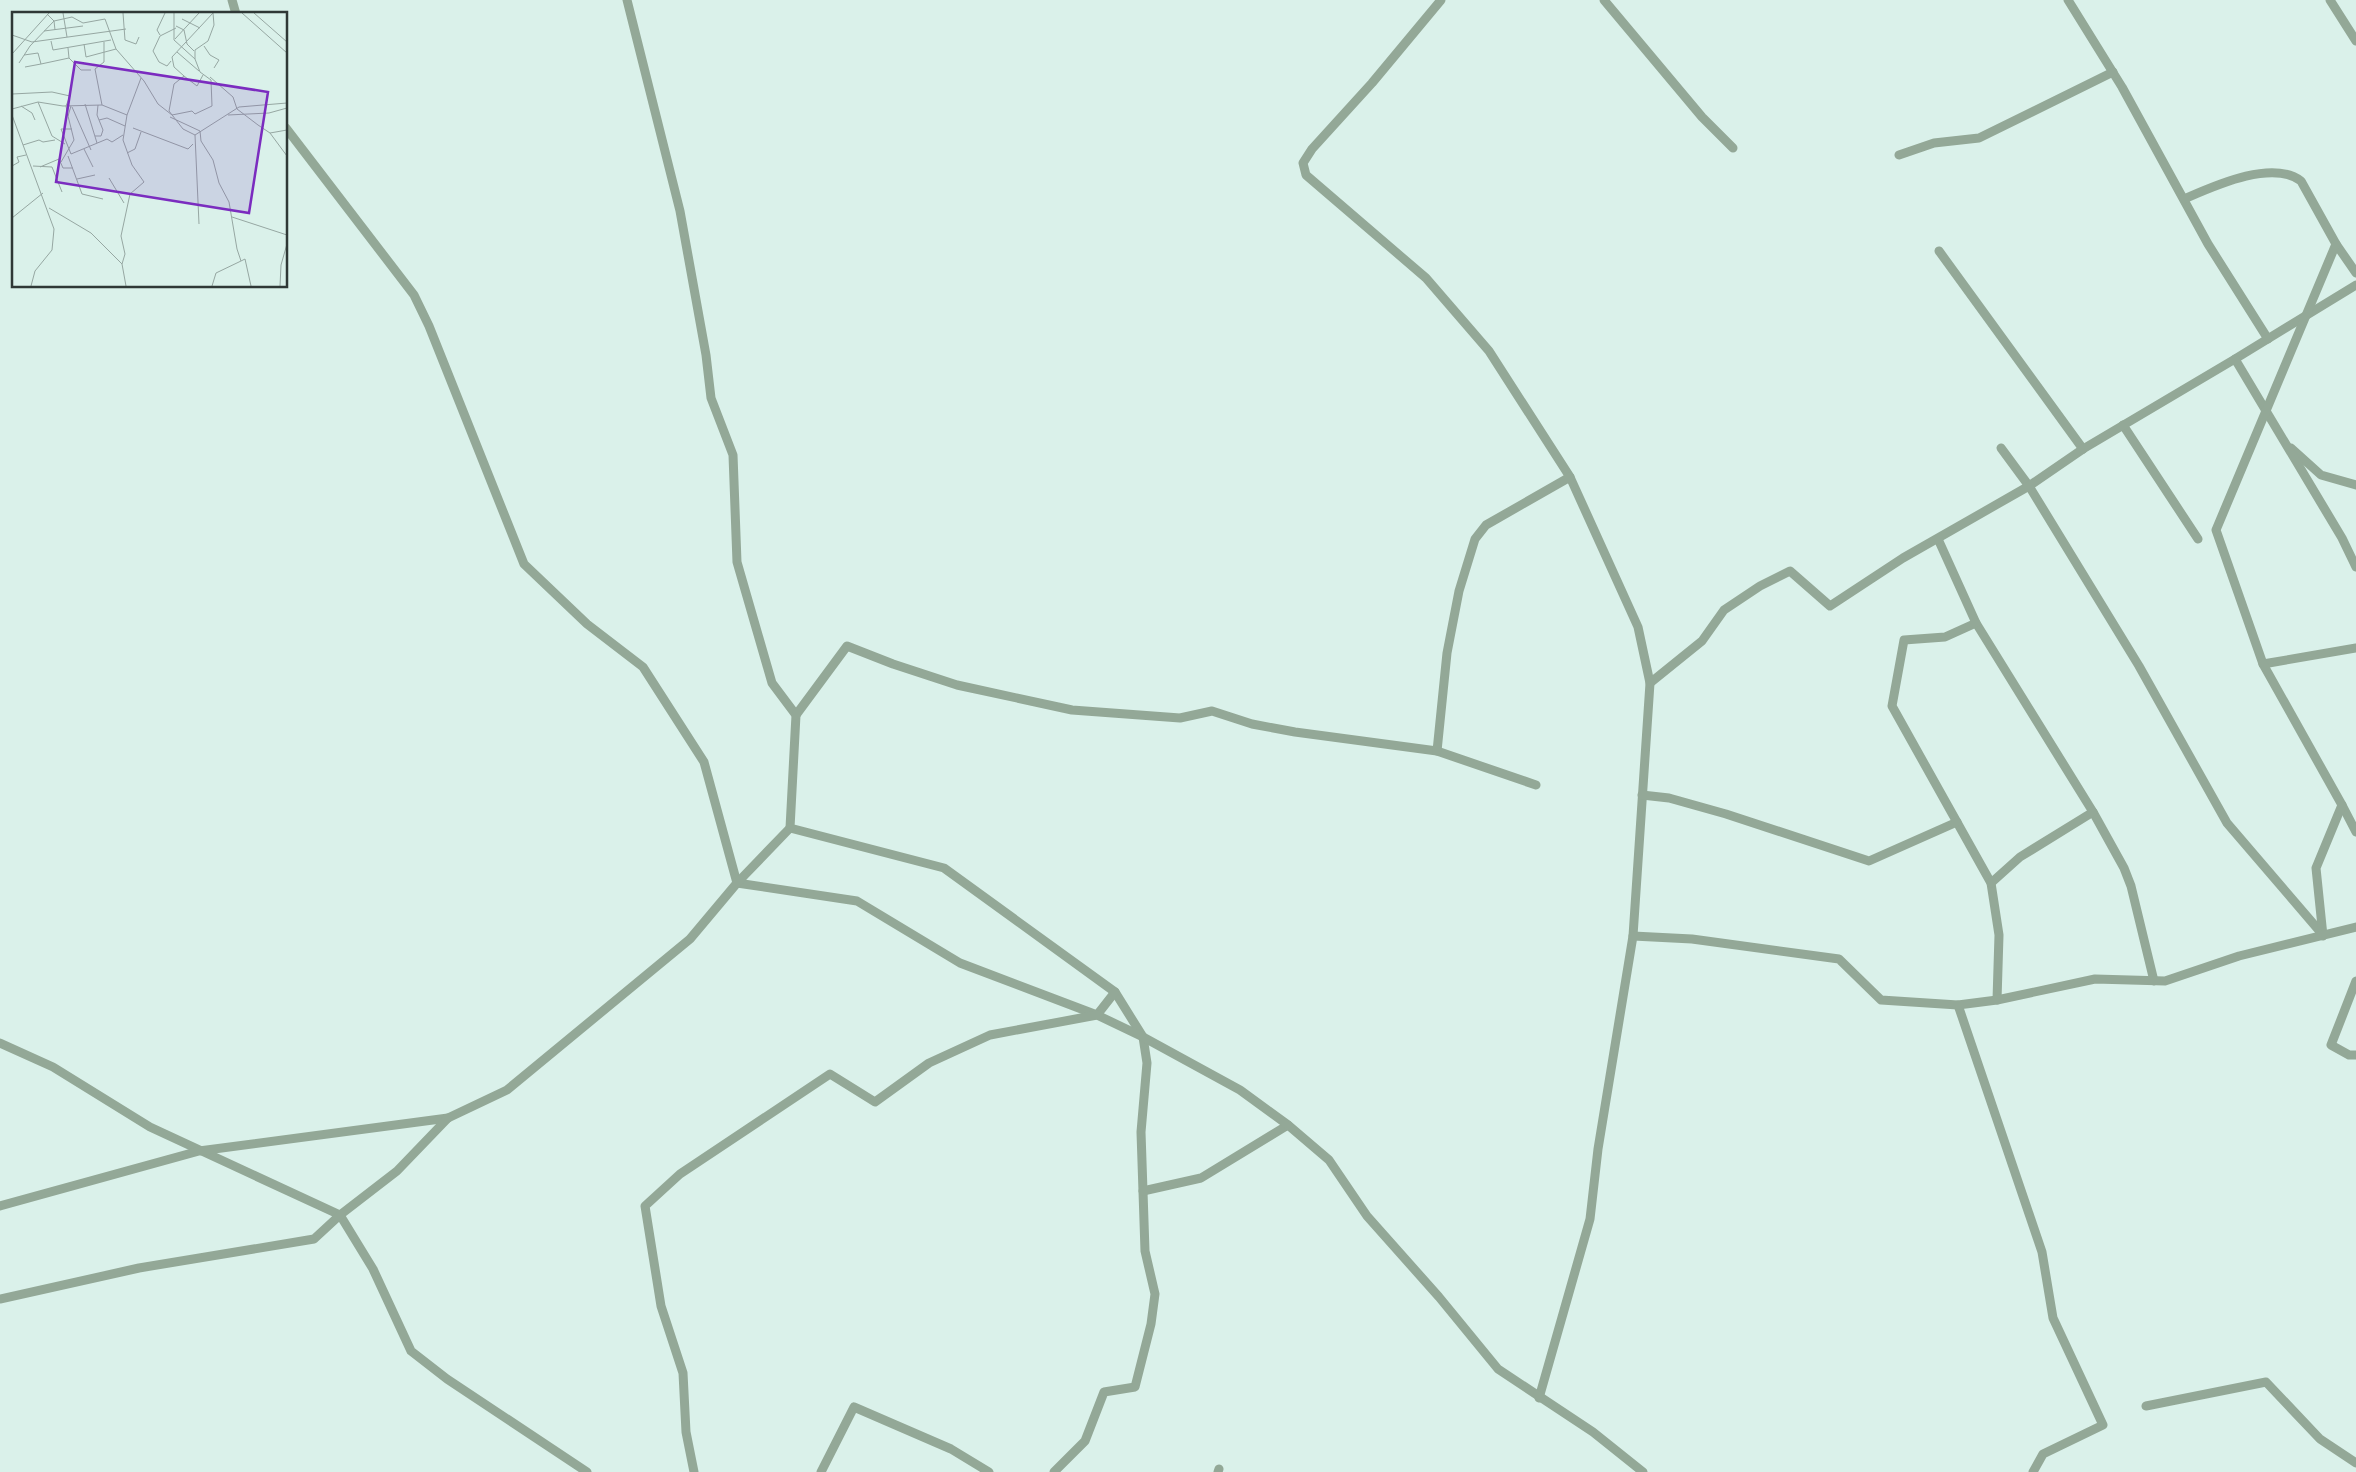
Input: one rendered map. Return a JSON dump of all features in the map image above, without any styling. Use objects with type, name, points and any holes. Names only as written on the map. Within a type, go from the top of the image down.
[{"type":"street","points":[[627,0],[680,211],[706,355],[711,398],[733,455],[737,562],[772,683],[796,715]]},
{"type":"street","points":[[1441,0],[1372,83],[1312,149],[1303,163],[1306,175],[1426,278],[1489,351],[1570,477],[1638,627],[1650,683],[1632,936],[1598,1149],[1590,1219],[1539,1398]]},
{"type":"street","points":[[1604,0],[1696,110],[1732,148]]},
{"type":"street","points":[[2068,0],[2113,72],[2208,244],[2268,338]]},
{"type":"street","points":[[2330,0],[2356,41]]},
{"type":"street","points":[[1899,155],[1934,143],[1979,138],[2113,72]]},
{"type":"street","points":[[288,131],[414,295],[432,334],[524,564],[587,624],[643,667],[704,762],[737,883]]},
{"type":"street","points":[[2184,199],[2233,178],[2248,175],[2295,176],[2301,181],[2336,244],[2356,273]]},
{"type":"street","points":[[2336,244],[2216,530],[2263,664],[2356,832]]},
{"type":"street","points":[[1939,251],[2083,449]]},
{"type":"street","points":[[1650,683],[1702,640],[1724,610],[1760,586],[1790,571],[1830,606],[1903,558],[2029,486],[2083,449],[2306,314],[2356,286]]},
{"type":"street","points":[[2234,359],[2266,410],[2356,567]]},
{"type":"street","points":[[2123,425],[2198,539]]},
{"type":"street","points":[[2284,441],[2321,475],[2356,485]]},
{"type":"street","points":[[2001,448],[2029,486],[2139,666],[2227,822],[2323,936]]},
{"type":"street","points":[[1437,751],[1447,653],[1459,591],[1475,539],[1486,525],[1570,477]]},
{"type":"street","points":[[1938,539],[1976,623],[2092,812],[2124,868],[2131,886],[2154,981]]},
{"type":"street","points":[[1976,623],[1944,637],[1904,640],[1892,706],[1991,882],[1999,935],[1997,1000]]},
{"type":"street","points":[[0,1206],[199,1151],[448,1118],[507,1090],[690,939],[737,883],[790,828],[796,715],[847,646],[893,664],[957,685],[1072,710],[1180,718],[1212,711],[1252,724],[1295,732],[1437,751],[1536,785]]},
{"type":"street","points":[[2263,664],[2356,648]]},
{"type":"street","points":[[1642,795],[1669,798],[1726,814],[1869,861],[1957,822]]},
{"type":"street","points":[[2323,936],[2316,868],[2342,805]]},
{"type":"street","points":[[1991,882],[2020,857],[2092,812]]},
{"type":"street","points":[[790,828],[944,868],[1115,992],[1143,1037],[1147,1063],[1140,1132],[1145,1251],[1155,1294],[1151,1324],[1135,1386],[1104,1392],[1085,1440],[1054,1472]]},
{"type":"street","points":[[737,883],[857,901],[960,963],[1097,1015],[1143,1037],[1240,1090],[1288,1125],[1329,1160],[1366,1216],[1439,1297],[1498,1369],[1539,1398],[1593,1432],[1642,1472]]},
{"type":"street","points":[[1632,936],[1692,939],[1839,959],[1881,1000],[1958,1005],[1997,1000],[2095,979],[2165,981],[2240,956],[2356,927]]},
{"type":"street","points":[[2356,980],[2331,1045],[2349,1055],[2356,1055]]},
{"type":"street","points":[[694,1472],[686,1432],[683,1373],[661,1306],[646,1206],[680,1174],[830,1074],[875,1102],[929,1063],[990,1035],[1097,1015],[1115,992]]},
{"type":"street","points":[[1958,1005],[2042,1252],[2053,1318],[2103,1425],[2043,1454],[2033,1472]]},
{"type":"street","points":[[0,1043],[53,1067],[150,1127],[340,1215],[373,1269],[411,1351],[447,1379],[586,1472]]},
{"type":"street","points":[[0,1299],[139,1268],[314,1239],[340,1215],[396,1171],[448,1118]]},
{"type":"street","points":[[1143,1191],[1201,1178],[1288,1125]]},
{"type":"street","points":[[2146,1406],[2266,1382],[2320,1439],[2356,1463]]},
{"type":"street","points":[[821,1472],[854,1407],[951,1449],[989,1472]]}]
